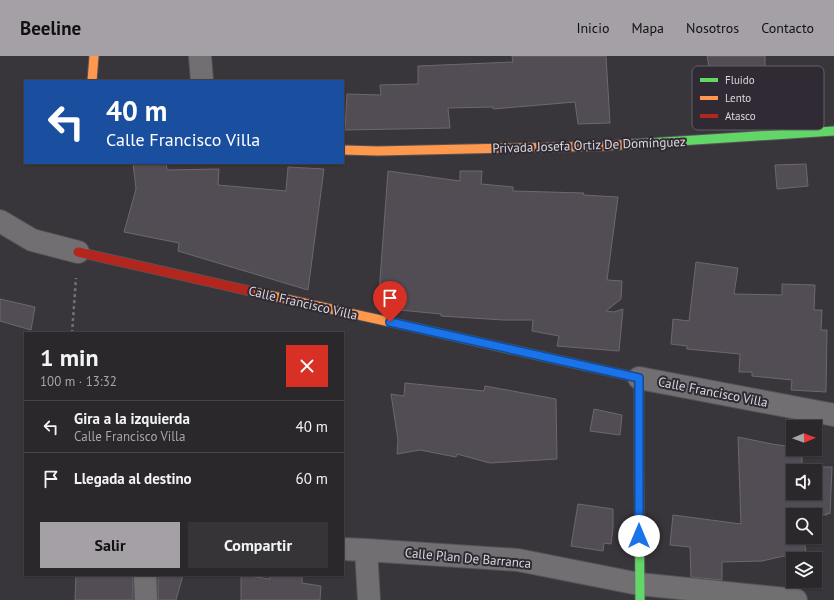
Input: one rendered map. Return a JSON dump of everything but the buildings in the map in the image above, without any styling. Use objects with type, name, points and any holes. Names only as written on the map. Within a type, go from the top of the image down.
[{"type":"main road","points":[[92,80],[94,56]]},
{"type":"main road","name":"Privada Josefa Ortiz De Domínguez","points":[[344,150],[378,151],[605,146],[834,132]]},
{"type":"main road","name":"Calle Francisco Villa","points":[[78,252],[639,378]]},
{"type":"main road","points":[[639,378],[640,592]]},
{"type":"street","points":[[200,56],[202,80]]},
{"type":"street","points":[[0,221],[32,240],[78,252]]},
{"type":"street","name":"Calle Francisco Villa","points":[[639,378],[834,415]]},
{"type":"street","name":"Calle Plan De Barranca","points":[[344,550],[366,550],[518,560],[640,592],[796,600]]},
{"type":"street","points":[[366,550],[369,600]]},
{"type":"street","points":[[145,576],[146,600]]},
{"type":"path","points":[[72,332],[78,252]]},
{"type":"traffic: fast","points":[[633,144],[834,131]]},
{"type":"traffic: fast","points":[[417,328],[585,366]]},
{"type":"traffic: fast","points":[[639,478],[640,600]]},
{"type":"traffic: slow","points":[[92,80],[94,56]]},
{"type":"traffic: slow","points":[[344,150],[378,151],[605,146],[633,144]]},
{"type":"traffic: slow","points":[[250,291],[417,328]]},
{"type":"traffic: jam","points":[[78,252],[250,291]]},
{"type":"traffic: jam","points":[[585,366],[639,378],[639,478]]},
{"type":"route","points":[[390,322],[639,378],[639,536]]}]
